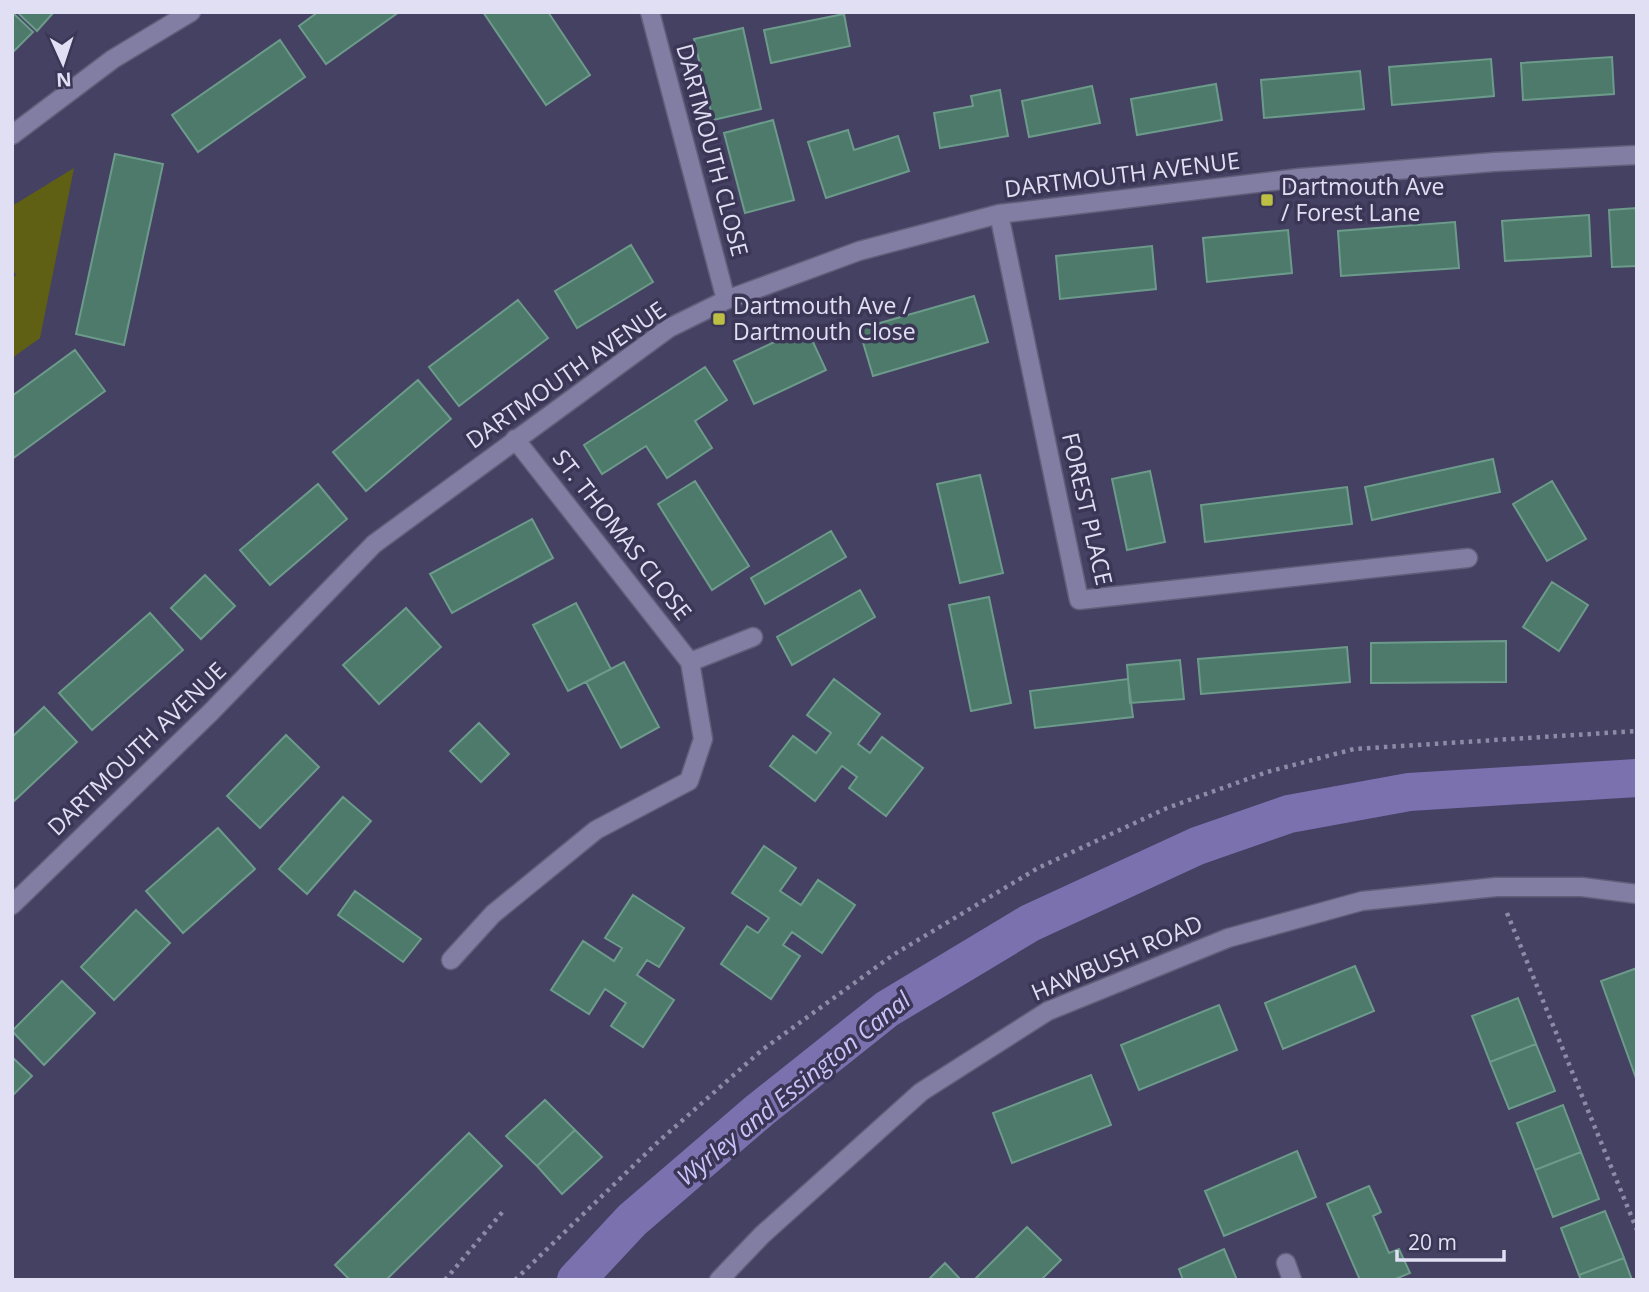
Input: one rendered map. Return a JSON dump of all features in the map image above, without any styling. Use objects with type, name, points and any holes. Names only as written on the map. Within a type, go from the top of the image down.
[{"type":"street","points":[[12,135],[113,59],[191,12]]},
{"type":"street","name":"DARTMOUTH CLOSE","points":[[650,12],[726,300]]},
{"type":"street","name":"DARTMOUTH AVENUE","points":[[12,905],[211,712],[374,544],[669,328],[726,300],[859,251],[999,214],[1299,178],[1494,162],[1637,155]]},
{"type":"street","name":"FOREST PLACE","points":[[999,214],[1079,600],[1468,558]]},
{"type":"street","name":"ST. THOMAS CLOSE","points":[[451,960],[493,914],[596,830],[690,781],[703,739],[690,662],[515,439]]},
{"type":"street","points":[[690,662],[753,637]]},
{"type":"street","name":"HAWBUSH ROAD","points":[[719,1280],[762,1235],[921,1091],[1048,1011],[1228,938],[1362,901],[1496,887],[1582,887],[1637,894]]},
{"type":"path","points":[[515,1280],[659,1140],[762,1050],[893,955],[1038,868],[1167,808],[1267,772],[1354,750],[1637,731]]},
{"type":"path","points":[[1496,887],[1637,1230]]},
{"type":"path","points":[[445,1280],[505,1209]]},
{"type":"shaded area","points":[[74,168],[40,338],[12,358],[12,279],[16,275],[12,268],[12,206]]},
{"type":"building","points":[[12,12],[33,32],[12,53]]},
{"type":"building","points":[[17,12],[54,12],[37,31]]},
{"type":"building","points":[[318,12],[399,12],[326,64],[299,26]]},
{"type":"building","points":[[483,12],[548,12],[590,75],[546,105]]},
{"type":"building","points":[[844,14],[850,46],[771,63],[764,30]]},
{"type":"building","points":[[743,28],[761,109],[713,120],[694,39]]},
{"type":"building","points":[[280,40],[305,77],[198,152],[172,115]]},
{"type":"building","points":[[1612,57],[1614,94],[1523,100],[1521,63]]},
{"type":"building","points":[[1491,59],[1494,96],[1392,105],[1389,67]]},
{"type":"building","points":[[1360,71],[1364,109],[1264,118],[1261,80]]},
{"type":"building","points":[[1216,84],[1222,120],[1137,135],[1131,99]]},
{"type":"building","points":[[1092,86],[1100,123],[1029,137],[1022,101]]},
{"type":"building","points":[[1000,90],[1008,136],[940,148],[934,113],[973,106],[971,96]]},
{"type":"building","points":[[773,120],[794,200],[745,213],[724,133]]},
{"type":"building","points":[[848,130],[854,150],[898,136],[909,171],[826,198],[808,142]]},
{"type":"building","points":[[115,154],[163,164],[124,345],[76,334]]},
{"type":"building","points":[[1637,208],[1637,266],[1612,267],[1609,210]]},
{"type":"building","points":[[1589,215],[1591,256],[1505,261],[1502,221]]},
{"type":"building","points":[[1455,222],[1459,268],[1341,276],[1338,231]]},
{"type":"building","points":[[1288,230],[1292,273],[1207,282],[1203,238]]},
{"type":"building","points":[[631,245],[653,282],[577,328],[555,291]]},
{"type":"building","points":[[1152,246],[1156,289],[1060,299],[1056,256]]},
{"type":"building","points":[[974,296],[988,342],[873,376],[859,329]]},
{"type":"building","points":[[518,300],[548,338],[459,406],[429,367]]},
{"type":"building","points":[[806,327],[826,370],[754,404],[734,361]]},
{"type":"building","points":[[75,350],[105,391],[12,459],[12,396]]},
{"type":"building","points":[[705,367],[727,400],[695,421],[712,448],[667,478],[646,446],[602,474],[584,445]]},
{"type":"building","points":[[418,380],[451,419],[366,491],[333,452]]},
{"type":"building","points":[[1493,459],[1500,492],[1372,520],[1365,487]]},
{"type":"building","points":[[1150,471],[1165,542],[1127,550],[1112,479]]},
{"type":"building","points":[[980,475],[1003,573],[960,583],[937,484]]},
{"type":"building","points":[[695,481],[749,566],[712,590],[658,504]]},
{"type":"building","points":[[1552,481],[1586,539],[1547,561],[1513,504]]},
{"type":"building","points":[[318,484],[347,519],[270,585],[240,550]]},
{"type":"building","points":[[1347,487],[1352,524],[1205,542],[1201,505]]},
{"type":"building","points":[[532,519],[553,558],[452,613],[430,574]]},
{"type":"building","points":[[831,531],[846,557],[765,604],[751,578]]},
{"type":"building","points":[[205,575],[235,606],[201,639],[171,608]]},
{"type":"building","points":[[1552,582],[1588,605],[1559,651],[1523,627]]},
{"type":"building","points":[[860,590],[875,617],[792,665],[777,637]]},
{"type":"building","points":[[989,597],[1011,703],[971,711],[949,605]]},
{"type":"building","points":[[576,603],[611,669],[568,691],[533,625]]},
{"type":"building","points":[[406,608],[441,647],[379,704],[343,665]]},
{"type":"building","points":[[150,613],[183,650],[92,730],[59,693]]},
{"type":"building","points":[[1506,641],[1506,682],[1371,683],[1371,643]]},
{"type":"building","points":[[1347,647],[1350,682],[1201,694],[1198,659]]},
{"type":"building","points":[[1180,660],[1184,699],[1130,703],[1127,665]]},
{"type":"building","points":[[624,662],[659,727],[621,748],[586,682]]},
{"type":"building","points":[[834,679],[880,714],[858,744],[870,753],[882,737],[923,768],[886,816],[849,788],[857,777],[842,766],[815,801],[770,766],[793,736],[816,753],[831,733],[807,715]]},
{"type":"building","points":[[1128,679],[1133,717],[1035,728],[1030,691]]},
{"type":"building","points":[[44,707],[77,742],[14,801],[12,737]]},
{"type":"building","points":[[479,723],[509,754],[481,782],[450,751]]},
{"type":"building","points":[[286,735],[319,767],[260,828],[227,796]]},
{"type":"building","points":[[343,797],[371,821],[307,894],[279,869]]},
{"type":"building","points":[[218,828],[255,869],[183,933],[146,891]]},
{"type":"building","points":[[764,846],[796,868],[780,891],[801,905],[818,880],[855,905],[822,953],[792,932],[783,945],[800,956],[771,999],[721,964],[747,926],[758,933],[769,918],[732,893]]},
{"type":"building","points":[[355,891],[421,939],[403,962],[338,915]]},
{"type":"building","points":[[633,895],[684,928],[659,967],[647,960],[637,975],[674,1000],[643,1047],[611,1026],[626,1003],[605,989],[589,1014],[551,990],[583,941],[614,961],[622,948],[605,938]]},
{"type":"building","points":[[136,910],[170,943],[114,1000],[81,967]]},
{"type":"building","points":[[1355,966],[1374,1011],[1283,1049],[1265,1003]]},
{"type":"building","points":[[1637,968],[1637,1081],[1601,981]]},
{"type":"building","points":[[62,981],[95,1013],[44,1065],[12,1031]]},
{"type":"building","points":[[1518,998],[1536,1044],[1490,1062],[1472,1016]]},
{"type":"building","points":[[1219,1005],[1237,1050],[1139,1090],[1121,1045]]},
{"type":"building","points":[[1536,1044],[1555,1091],[1509,1109],[1490,1062]]},
{"type":"building","points":[[12,1057],[32,1076],[12,1096]]},
{"type":"building","points":[[1091,1075],[1111,1125],[1012,1163],[993,1113]]},
{"type":"building","points":[[545,1100],[575,1130],[537,1166],[506,1136]]},
{"type":"building","points":[[1563,1105],[1581,1152],[1535,1170],[1517,1123]]},
{"type":"building","points":[[575,1130],[602,1157],[562,1194],[537,1166]]},
{"type":"building","points":[[469,1133],[502,1166],[386,1280],[350,1280],[335,1265]]},
{"type":"building","points":[[1297,1151],[1316,1197],[1224,1236],[1205,1191]]},
{"type":"building","points":[[1581,1152],[1599,1199],[1553,1217],[1535,1170]]},
{"type":"building","points":[[1369,1186],[1381,1212],[1373,1216],[1389,1253],[1399,1249],[1410,1273],[1393,1280],[1360,1280],[1327,1204]]},
{"type":"building","points":[[1605,1211],[1624,1258],[1579,1275],[1561,1228]]},
{"type":"building","points":[[1027,1227],[1061,1260],[1041,1280],[974,1280]]},
{"type":"building","points":[[1224,1249],[1237,1280],[1183,1280],[1179,1269]]},
{"type":"building","points":[[1624,1258],[1632,1280],[1581,1280],[1579,1275]]},
{"type":"building","points":[[945,1263],[961,1280],[928,1280]]},
{"type":"waterway","name":"Wyrley and Essington Canal","points":[[576,1280],[632,1220],[760,1110],[887,1009],[1030,923],[1197,846],[1289,814],[1409,792],[1637,778]]},
{"type":"place","name":"Dartmouth Ave / Forest Lane","points":[[1267,200]]},
{"type":"place","name":"Dartmouth Ave / Dartmouth Close","points":[[719,319]]}]
